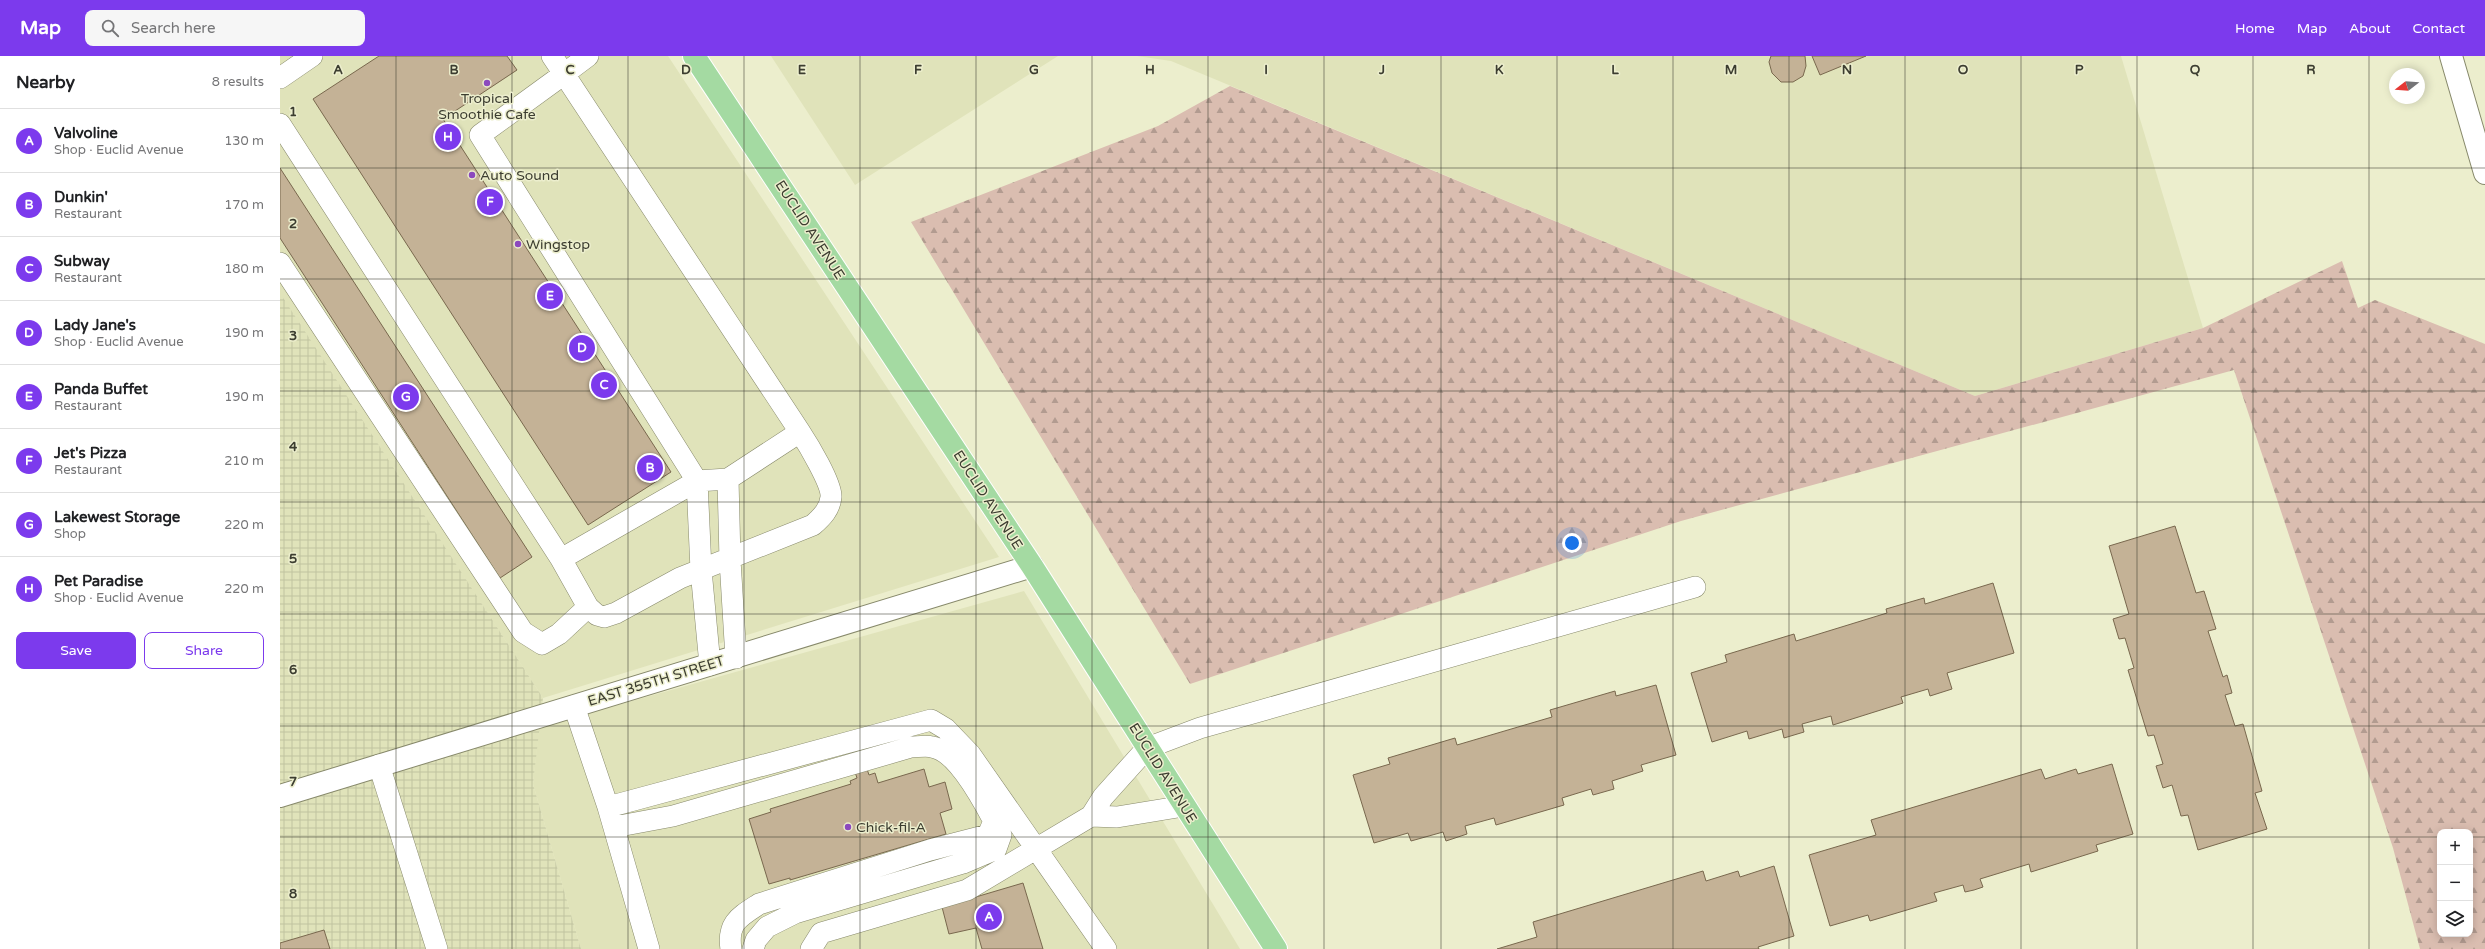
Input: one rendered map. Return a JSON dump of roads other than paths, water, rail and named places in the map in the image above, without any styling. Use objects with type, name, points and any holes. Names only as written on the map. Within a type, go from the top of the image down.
[{"type":"main road","name":"EUCLID AVENUE","points":[[694,56],[1032,566],[1276,949]]},
{"type":"street","points":[[2451,56],[2485,174]]},
{"type":"street","name":"EAST 355TH STREET","points":[[280,796],[736,658],[1032,566]]},
{"type":"lane","points":[[280,78],[312,56]]},
{"type":"lane","points":[[280,124],[561,559],[588,607],[597,615],[604,617],[616,613],[661,587],[813,525],[826,513],[831,496],[825,476],[800,432],[552,56]]},
{"type":"lane","points":[[588,56],[480,135],[697,481],[701,570],[710,665]]},
{"type":"lane","points":[[280,263],[523,632],[542,644],[559,634],[588,607]]},
{"type":"lane","points":[[561,559],[697,481],[728,479],[800,432]]},
{"type":"lane","points":[[728,479],[730,560],[736,658]]},
{"type":"lane","points":[[811,949],[821,933],[967,890],[1036,850],[1091,816],[1103,797],[1147,748],[1200,728],[1695,587]]},
{"type":"lane","points":[[574,706],[608,807],[649,949]]},
{"type":"lane","points":[[608,807],[931,720],[946,729],[970,754],[1106,949]]},
{"type":"lane","points":[[614,827],[673,816],[911,747],[933,747],[950,757],[973,785],[994,821],[1001,836],[996,849],[987,854],[795,913],[767,927],[756,940],[753,949]]},
{"type":"lane","points":[[379,765],[437,949]]},
{"type":"lane","points":[[731,949],[731,929],[740,916],[759,904],[930,850],[978,839],[988,835],[994,821],[998,795]]},
{"type":"lane","points":[[1091,816],[1117,817],[1184,806]]},
{"type":"place","name":"Tropical Smoothie Cafe","points":[[487,83]]},
{"type":"place","name":"Pet Paradise","points":[[448,137]]},
{"type":"place","name":"Auto Sound","points":[[472,175]]},
{"type":"place","name":"Jet's Pizza","points":[[490,202]]},
{"type":"place","name":"Wingstop","points":[[518,244]]},
{"type":"place","name":"Panda Buffet","points":[[550,296]]},
{"type":"place","name":"Lady Jane's","points":[[582,348]]},
{"type":"place","name":"Subway","points":[[604,385]]},
{"type":"place","name":"Lakewest Storage","points":[[406,397]]},
{"type":"place","name":"Dunkin'","points":[[650,468]]},
{"type":"place","name":"Chick-fil-A","points":[[848,827]]},
{"type":"place","name":"Valvoline","points":[[989,917]]}]
